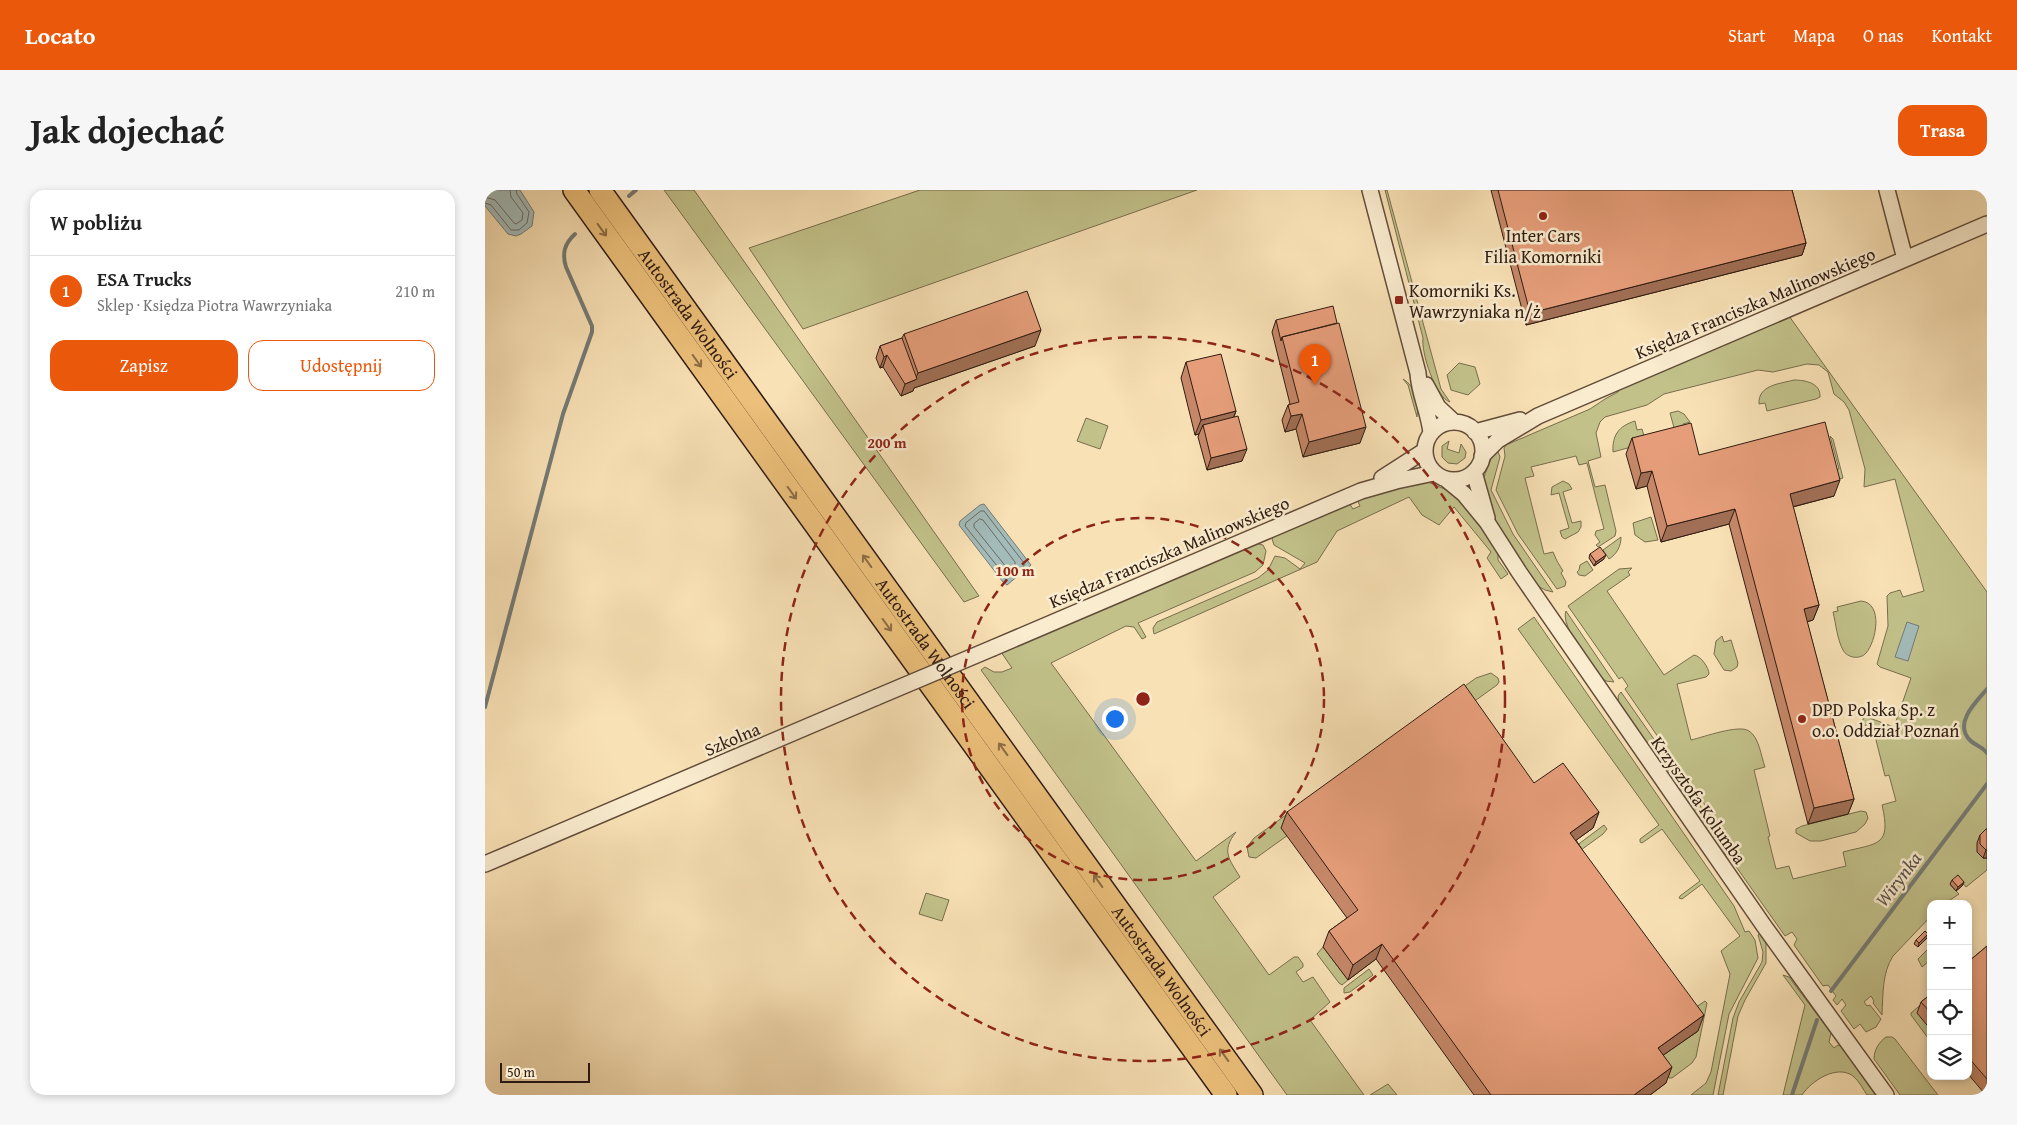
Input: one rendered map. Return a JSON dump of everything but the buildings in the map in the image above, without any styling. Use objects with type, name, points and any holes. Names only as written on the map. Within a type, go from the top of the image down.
[{"type":"highway","name":"Autostrada Wolności","points":[[574,190],[1226,1095]]},
{"type":"highway","name":"Autostrada Wolności","points":[[600,190],[1252,1095]]},
{"type":"street","points":[[1370,190],[1418,373],[1419,385],[1429,417],[1431,433]]},
{"type":"street","points":[[1887,190],[1905,259]]},
{"type":"street","name":"Księdza Franciszka Malinowskiego","points":[[1482,456],[1498,440],[1538,416],[1987,224]]},
{"type":"street","points":[[1418,373],[1438,407],[1454,422],[1462,424],[1475,432],[1482,447],[1479,465],[1474,472],[1461,479],[1440,476],[1426,460],[1426,442],[1431,433],[1438,427],[1454,422]]},
{"type":"street","name":"Księdza Franciszka Malinowskiego","points":[[1475,432],[1538,416]]},
{"type":"street","name":"Księdza Franciszka Malinowskiego","points":[[1361,491],[1425,451]]},
{"type":"street","name":"Krzysztofa Kolumba","points":[[1474,472],[1487,522]]},
{"type":"street","name":"Księdza Franciszka Malinowskiego","points":[[993,648],[1361,491],[1396,480],[1440,476]]},
{"type":"street","name":"Krzysztofa Kolumba","points":[[1440,476],[1464,494],[1487,522],[1519,572],[1758,917],[1886,1095]]},
{"type":"street","name":"Szkolna","points":[[485,864],[993,648]]},
{"type":"shaded area","points":[[664,190],[694,190],[979,596],[964,602]]},
{"type":"shaded area","points":[[920,190],[1197,190],[803,329],[749,248]]},
{"type":"shaded area","points":[[1385,190],[1387,190],[1441,389],[1450,402],[1439,392],[1430,373],[1424,353],[1423,338]]},
{"type":"shaded area","points":[[1789,316],[1987,592],[1987,870],[1966,887],[1958,878],[1950,885],[1959,894],[1950,900],[1927,900],[1927,920],[1893,956],[1889,963],[1884,984],[1882,1015],[1873,1003],[1874,1001],[1871,996],[1864,1002],[1867,1006],[1870,1005],[1881,1019],[1876,1027],[1866,1032],[1860,1024],[1854,1029],[1841,1011],[1846,1005],[1842,999],[1837,1005],[1833,1000],[1836,996],[1828,985],[1823,986],[1794,945],[1797,939],[1792,932],[1785,936],[1737,868],[1705,805],[1625,689],[1628,686],[1622,677],[1619,679],[1568,606],[1619,569],[1632,568],[1628,572],[1630,575],[1607,591],[1664,675],[1694,655],[1702,660],[1709,672],[1706,677],[1677,684],[1691,740],[1721,732],[1744,729],[1752,734],[1757,742],[1765,767],[1754,770],[1776,869],[1789,866],[1793,879],[1846,866],[1843,852],[1873,844],[1883,836],[1885,819],[1882,805],[1896,801],[1889,775],[1885,776],[1872,724],[1861,726],[1864,716],[1894,727],[1911,678],[1880,667],[1877,664],[1888,626],[1887,596],[1900,590],[1903,597],[1924,591],[1895,479],[1864,487],[1865,469],[1849,410],[1844,402],[1834,394],[1828,372],[1819,365],[1807,364],[1773,372],[1758,370],[1664,394],[1647,405],[1605,417],[1600,422],[1596,433],[1601,457],[1588,461],[1595,487],[1605,485],[1616,531],[1615,536],[1598,547],[1596,545],[1600,542],[1595,535],[1596,531],[1604,529],[1587,463],[1579,465],[1576,456],[1531,467],[1534,476],[1525,478],[1544,554],[1553,552],[1563,571],[1561,573],[1566,582],[1565,586],[1557,589],[1518,534],[1496,490],[1505,456],[1504,448],[1506,445],[1590,409],[1618,392],[1619,389]]},
{"type":"shaded area","points":[[1459,363],[1475,367],[1480,384],[1468,395],[1451,390],[1447,375]]},
{"type":"shaded area","points":[[1403,379],[1413,390],[1417,417],[1408,385]]},
{"type":"shaded area","points":[[1794,380],[1815,385],[1820,392],[1820,397],[1767,411],[1765,403],[1759,404],[1762,393],[1766,389],[1776,384]]},
{"type":"shaded area","points":[[1678,411],[1684,414],[1690,422],[1683,424],[1685,433],[1676,435],[1670,413]]},
{"type":"shaded area","points":[[1086,418],[1108,426],[1100,449],[1077,441]]},
{"type":"shaded area","points":[[1635,421],[1637,430],[1642,429],[1646,443],[1613,452],[1615,436],[1625,426]]},
{"type":"shaded area","points":[[1830,436],[1833,439],[1843,478],[1830,481],[1828,472],[1839,469]]},
{"type":"shaded area","points":[[1449,441],[1447,449],[1459,453],[1461,444],[1466,452],[1465,458],[1457,464],[1448,463],[1442,457],[1442,446]]},
{"type":"shaded area","points":[[1497,449],[1500,457],[1491,490],[1513,534],[1553,592],[1538,586],[1494,519],[1483,479],[1492,456]]},
{"type":"shaded area","points":[[1563,481],[1569,484],[1572,489],[1563,492],[1572,523],[1581,521],[1581,527],[1578,532],[1565,539],[1560,531],[1569,528],[1559,493],[1551,495],[1552,487]]},
{"type":"shaded area","points":[[1428,482],[1454,493],[1473,514],[1498,553],[1498,560],[1508,574],[1501,579],[1487,558],[1491,552],[1454,507],[1439,525],[1422,515],[1409,497],[1337,531],[1317,562],[1154,634],[1153,628],[1157,622],[1258,578],[1268,570],[1275,556],[1285,558],[1300,569],[1305,563],[1274,545],[1272,539],[1276,535],[1349,503],[1353,509],[1360,506],[1357,499],[1380,490]]},
{"type":"shaded area","points":[[1651,517],[1658,540],[1645,542],[1635,535],[1633,523]]},
{"type":"shaded area","points":[[1621,537],[1618,549],[1609,559],[1603,550]]},
{"type":"shaded area","points":[[1255,543],[1263,545],[1266,551],[1263,565],[1255,572],[1138,623],[1146,637],[1142,639],[1134,627],[1126,626],[1051,663],[1196,861],[1236,832],[1231,839],[1228,855],[1240,877],[1213,897],[1269,975],[1294,957],[1298,957],[1303,967],[1296,972],[1303,982],[1313,977],[1330,1002],[1310,1020],[1364,1095],[1287,1095],[981,670],[985,667],[994,672],[1002,672],[1012,668],[1001,652]]},
{"type":"shaded area","points":[[1587,561],[1593,570],[1585,576],[1579,575],[1577,572],[1580,565]]},
{"type":"shaded area","points":[[1861,601],[1868,603],[1873,608],[1876,624],[1875,632],[1870,648],[1866,653],[1860,657],[1854,657],[1847,655],[1841,646],[1833,612],[1838,611],[1837,607]]},
{"type":"shaded area","points":[[1566,611],[1614,682],[1606,681],[1601,677],[1577,645],[1565,618]]},
{"type":"shaded area","points":[[1534,617],[1734,906],[1745,932],[1749,931],[1755,940],[1758,958],[1729,1014],[1713,1095],[1691,1095],[1706,1083],[1711,1072],[1730,974],[1721,951],[1740,936],[1702,884],[1682,899],[1679,898],[1700,881],[1662,829],[1642,843],[1640,842],[1640,839],[1659,825],[1518,629]]},
{"type":"shaded area","points":[[1722,636],[1724,642],[1731,640],[1738,663],[1737,667],[1731,671],[1724,670],[1714,654],[1716,641]]},
{"type":"shaded area","points":[[1491,673],[1498,678],[1499,682],[1497,685],[1256,858],[1249,857],[1247,847],[1254,838],[1476,678]]},
{"type":"shaded area","points":[[1621,692],[1700,805],[1734,871],[1619,704],[1618,696]]},
{"type":"shaded area","points":[[1861,811],[1866,812],[1868,818],[1865,824],[1856,832],[1821,841],[1810,841],[1796,833],[1796,829],[1802,826]]},
{"type":"shaded area","points":[[1604,825],[1607,829],[1603,834],[1581,850],[1578,846],[1580,843]]},
{"type":"shaded area","points":[[926,893],[949,900],[942,921],[919,914]]},
{"type":"shaded area","points":[[1760,933],[1766,943],[1766,963],[1738,1016],[1723,1095],[1718,1095],[1733,1018],[1739,1002],[1762,962],[1763,952],[1758,935]]},
{"type":"shaded area","points":[[1323,947],[1348,980],[1342,985],[1317,954]]},
{"type":"shaded area","points":[[1927,950],[1927,963],[1922,967],[1918,959]]},
{"type":"shaded area","points":[[1369,969],[1373,975],[1350,992],[1344,993],[1344,988]]},
{"type":"shaded area","points":[[1783,975],[1789,977],[1831,1033],[1829,1042],[1834,1048],[1838,1045],[1842,1047],[1877,1095],[1867,1095],[1853,1076],[1840,1072],[1832,1073],[1818,1080],[1802,1095],[1783,1095],[1805,1005]]},
{"type":"shaded area","points":[[1927,999],[1927,1037],[1911,1015]]},
{"type":"shaded area","points":[[1705,1001],[1707,1003],[1696,1057],[1692,1063],[1672,1078],[1669,1078],[1663,1070],[1652,1063],[1698,1031],[1686,1014]]},
{"type":"shaded area","points":[[1886,1037],[1895,1039],[1938,1095],[1900,1095],[1874,1059],[1877,1046]]},
{"type":"shaded area","points":[[1388,1084],[1397,1095],[1370,1095]]},
{"type":"water","points":[[485,190],[520,190],[534,212],[532,226],[516,236],[508,234],[485,206]]},
{"type":"water","points":[[984,504],[1031,565],[1007,585],[959,525],[960,521]]},
{"type":"water","points":[[1907,622],[1919,626],[1908,661],[1895,657]]},
{"type":"waterway","points":[[629,196],[636,190]]},
{"type":"waterway","points":[[485,707],[563,414],[592,332],[592,326],[565,262],[564,253],[566,245],[575,234]]},
{"type":"waterway","name":"Wirynka","points":[[1987,689],[1973,705],[1964,725],[1968,738],[1987,753]]},
{"type":"waterway","name":"Wirynka","points":[[1831,991],[1987,784]]},
{"type":"waterway","name":"Wirynka","points":[[1792,1095],[1817,1020]]},
{"type":"place","name":"Inter Cars Filia Komorniki","points":[[1543,216]]},
{"type":"place","name":"Komorniki Ks. Wawrzyniaka n/ż","points":[[1399,300]]},
{"type":"place","name":"ESA Trucks","points":[[1315,385]]},
{"type":"place","name":"DPD Polska Sp. z o.o. Oddział Poznań","points":[[1802,719]]}]
